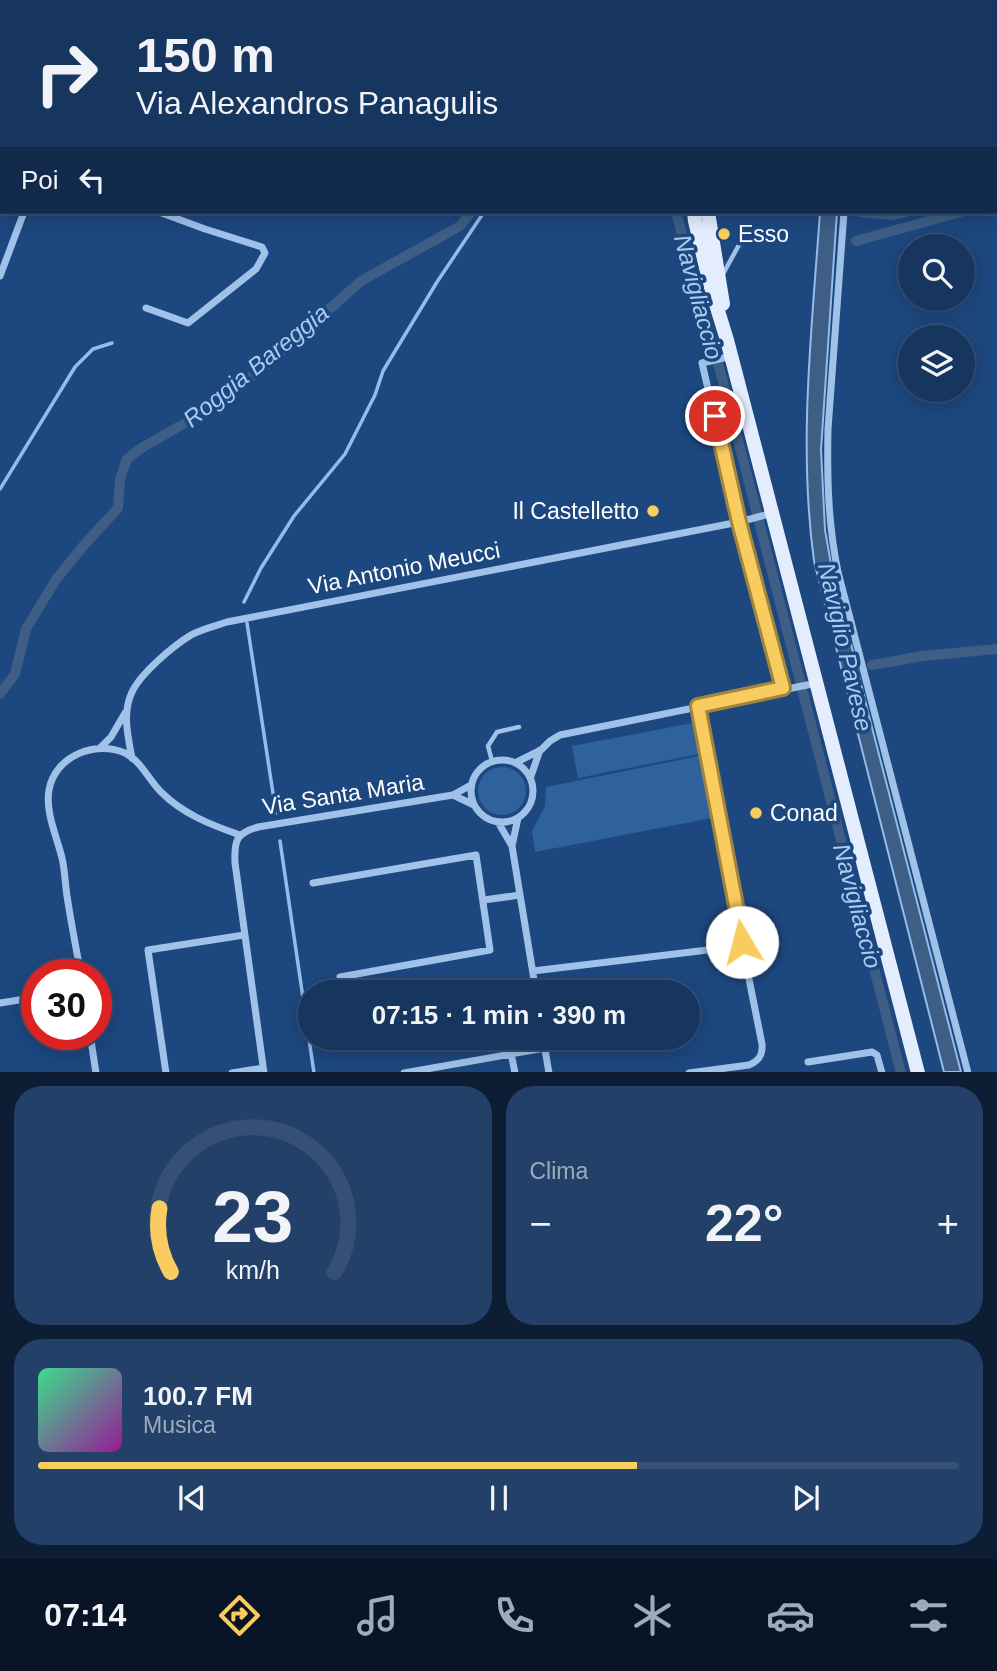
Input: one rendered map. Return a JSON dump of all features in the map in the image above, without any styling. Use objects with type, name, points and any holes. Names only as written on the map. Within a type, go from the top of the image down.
[{"type":"main road","points":[[708,214],[720,281],[727,357],[768,514],[818,682],[918,1072]]},
{"type":"main road","points":[[693,215],[727,340]]},
{"type":"street","points":[[0,276],[23,214]]},
{"type":"street","points":[[146,308],[188,323],[256,270],[265,253],[262,247],[169,214]]},
{"type":"street","points":[[844,214],[828,429],[827,460],[832,538],[838,572],[968,1072]]},
{"type":"street","points":[[727,357],[702,363],[739,522],[783,688]]},
{"type":"street","name":"Via Antonio Meucci","points":[[132,758],[127,730],[128,706],[132,692],[142,677],[177,646],[205,629],[768,514]]},
{"type":"street","points":[[517,762],[541,750],[560,735],[818,682]]},
{"type":"street","points":[[100,748],[111,737],[128,706]]},
{"type":"street","points":[[696,1072],[757,1062],[761,1056],[762,1044],[741,946],[742,937],[698,706]]},
{"type":"street","points":[[78,959],[62,860],[51,817],[49,789],[56,774],[70,758],[87,750],[112,749],[132,758],[163,794],[195,818],[240,835],[234,848],[234,863],[263,1070],[242,1072]]},
{"type":"street","points":[[531,776],[541,750]]},
{"type":"street","points":[[508,759],[517,762],[531,776],[534,785],[531,804],[525,813],[508,822],[488,819],[474,805],[471,785],[474,776],[480,768],[492,761],[508,759]]},
{"type":"street","name":"Via Santa Maria","points":[[240,835],[258,827],[453,795],[471,785]]},
{"type":"street","name":"Via Santa Maria","points":[[453,795],[474,805]]},
{"type":"street","points":[[517,818],[512,846],[534,980]]},
{"type":"street","points":[[498,822],[512,846]]},
{"type":"street","points":[[313,883],[476,855],[490,950],[340,977]]},
{"type":"street","points":[[484,900],[520,895]]},
{"type":"street","points":[[166,1072],[148,950],[244,934]]},
{"type":"street","points":[[533,971],[741,946]]},
{"type":"street","points":[[0,1003],[21,999]]},
{"type":"street","points":[[92,1050],[96,1072]]},
{"type":"street","points":[[409,1072],[531,1050]]},
{"type":"street","points":[[545,1050],[549,1072]]},
{"type":"street","points":[[808,1062],[872,1052],[877,1055],[882,1072]]},
{"type":"street","points":[[511,1053],[514,1072]]},
{"type":"lane","points":[[720,281],[740,243]]},
{"type":"lane","points":[[492,761],[488,746],[497,732],[519,727]]},
{"type":"shaded area","points":[[693,723],[699,754],[578,778],[572,746]]},
{"type":"shaded area","points":[[699,756],[712,818],[535,852],[532,831],[545,806],[546,787]]},
{"type":"shaded area","points":[[502,767],[519,774],[526,791],[519,808],[502,815],[485,808],[478,791],[485,774]]},
{"type":"water","name":"Naviglio Pavese","points":[[820,214],[837,214],[821,450],[825,530],[868,712],[961,1072],[944,1072],[814,561],[807,474],[810,342]]},
{"type":"waterway","name":"Roggia Bareggia","points":[[0,694],[15,674],[26,629],[55,581],[118,508],[120,479],[127,459],[208,410],[270,362],[361,281],[460,226],[469,214]]},
{"type":"waterway","points":[[244,602],[261,568],[294,516],[345,454],[375,395],[383,371],[437,282],[483,214]]},
{"type":"waterway","name":"Navigliaccio","points":[[677,214],[722,378],[901,1072]]},
{"type":"waterway","points":[[883,214],[898,214]]},
{"type":"waterway","points":[[856,241],[954,214]]},
{"type":"waterway","points":[[0,489],[75,367],[93,349],[112,343]]},
{"type":"waterway","points":[[247,623],[276,813]]},
{"type":"waterway","name":"Naviglio Pavese","points":[[872,665],[923,656],[997,649]]},
{"type":"waterway","points":[[280,841],[314,1072]]},
{"type":"place","name":"Esso","points":[[724,234]]},
{"type":"place","name":"Il Castelletto","points":[[653,511]]},
{"type":"place","name":"Conad","points":[[756,813]]},
{"type":"route","points":[[715,416],[739,522],[783,688],[698,706],[742,942]]}]
